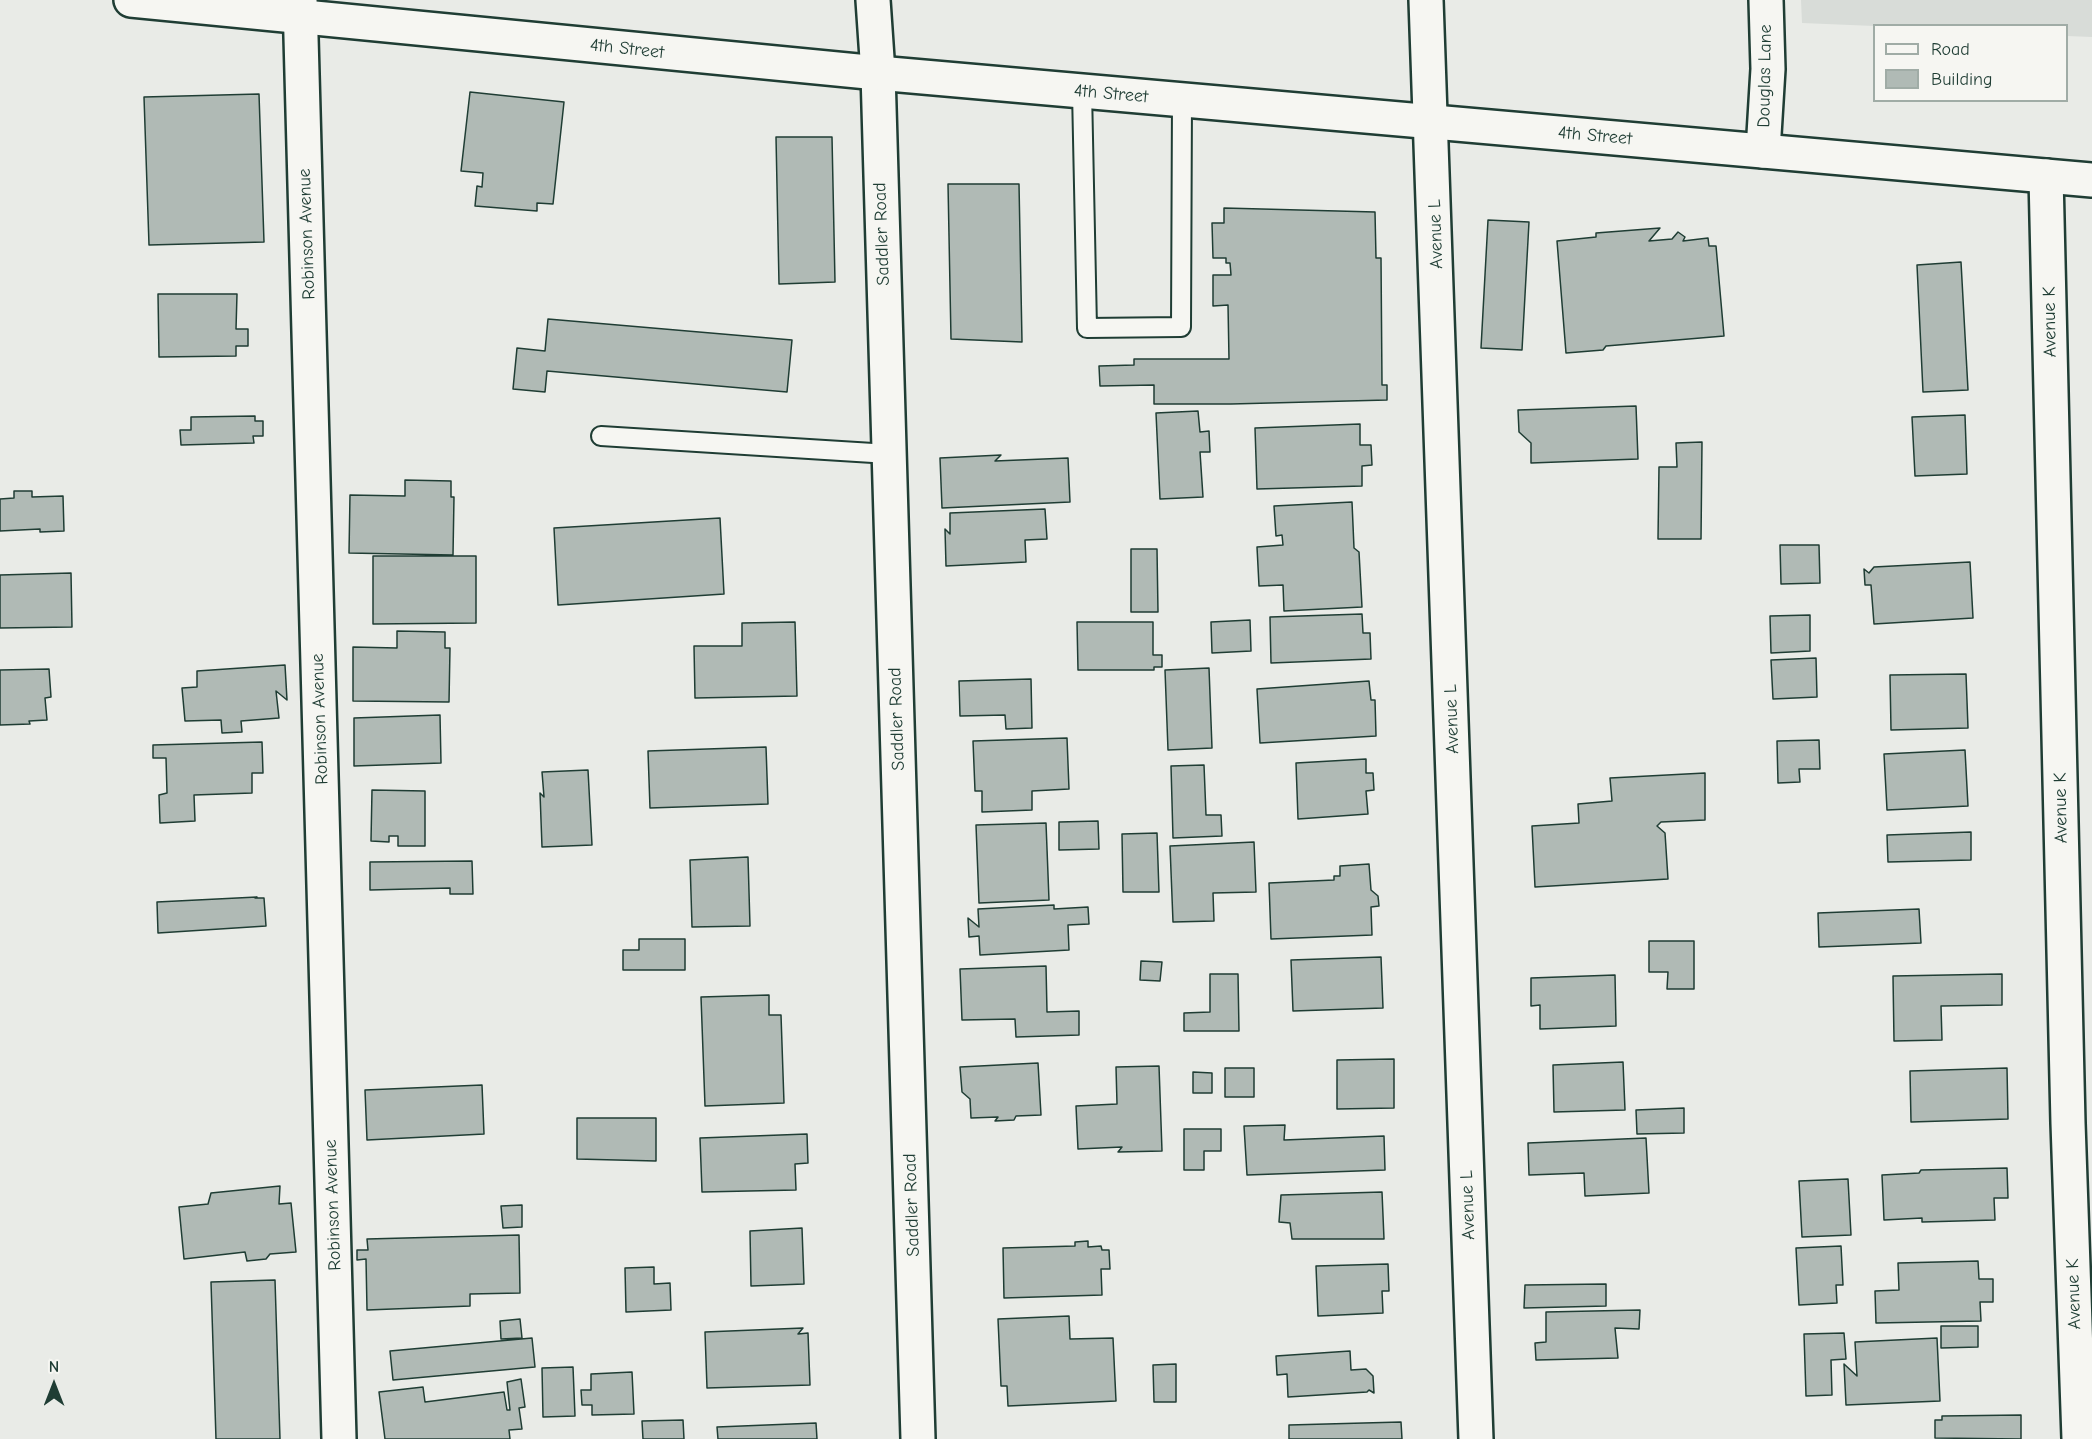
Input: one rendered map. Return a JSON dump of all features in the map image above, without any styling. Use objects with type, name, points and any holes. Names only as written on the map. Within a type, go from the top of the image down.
[{"type":"street","name":"4th Street","points":[[131,0],[300,9],[878,73],[2092,180]]},
{"type":"street","name":"Saddler Road","points":[[873,0],[878,73],[918,1439]]},
{"type":"street","name":"Avenue L","points":[[1426,0],[1476,1439]]},
{"type":"street","name":"Douglas Lane","points":[[1763,151],[1768,69],[1766,0]]},
{"type":"street","name":"Robinson Avenue","points":[[300,9],[339,1439]]},
{"type":"street","name":"Avenue K","points":[[2046,176],[2068,1123],[2079,1439]]},
{"type":"lane","points":[[1082,91],[1087,328],[1181,327],[1182,100]]},
{"type":"lane","points":[[601,436],[889,454]]},
{"type":"shaded area","points":[[1801,0],[2092,0],[2092,37],[2068,36],[2068,24],[1873,24],[1873,26],[1802,23]]},
{"type":"building","points":[[470,92],[564,102],[553,204],[537,203],[537,211],[475,206],[477,186],[482,187],[483,173],[461,171]]},
{"type":"building","points":[[259,94],[264,242],[149,245],[144,97]]},
{"type":"building","points":[[776,137],[832,137],[835,282],[779,284]]},
{"type":"building","points":[[948,184],[1019,184],[1022,342],[951,339]]},
{"type":"building","points":[[1224,208],[1375,212],[1376,258],[1381,258],[1382,385],[1387,385],[1387,400],[1154,404],[1154,385],[1100,386],[1099,366],[1134,365],[1134,359],[1229,359],[1228,305],[1213,306],[1213,275],[1231,275],[1230,263],[1226,263],[1226,258],[1213,258],[1212,223],[1224,223]]},
{"type":"building","points":[[1488,220],[1529,222],[1522,350],[1481,348]]},
{"type":"building","points":[[1660,228],[1649,241],[1672,239],[1678,232],[1685,237],[1683,241],[1708,238],[1709,246],[1716,246],[1724,336],[1606,346],[1603,350],[1566,353],[1557,241],[1596,237],[1596,233]]},
{"type":"building","points":[[1961,262],[1968,390],[1923,392],[1917,265]]},
{"type":"building","points":[[158,294],[237,294],[236,329],[248,329],[248,346],[236,346],[236,356],[159,357]]},
{"type":"building","points":[[548,319],[792,340],[787,392],[547,371],[545,392],[513,389],[517,348],[545,351]]},
{"type":"building","points":[[1636,406],[1638,459],[1531,463],[1531,443],[1519,432],[1518,410]]},
{"type":"building","points":[[1198,411],[1200,432],[1209,431],[1210,452],[1200,452],[1203,497],[1160,499],[1156,413]]},
{"type":"building","points":[[1965,415],[1967,474],[1915,476],[1912,417]]},
{"type":"building","points":[[255,416],[255,421],[263,421],[263,436],[253,436],[254,443],[181,445],[180,430],[191,430],[191,417]]},
{"type":"building","points":[[1360,424],[1360,445],[1371,445],[1372,465],[1362,466],[1362,486],[1257,489],[1255,428]]},
{"type":"building","points":[[1702,442],[1701,539],[1658,539],[1659,467],[1677,467],[1676,443]]},
{"type":"building","points":[[1001,455],[995,461],[1068,458],[1070,502],[942,508],[940,458]]},
{"type":"building","points":[[405,480],[451,481],[451,497],[454,497],[453,555],[349,553],[350,495],[405,496]]},
{"type":"building","points":[[14,491],[32,491],[32,497],[63,496],[64,531],[40,532],[40,529],[0,531],[0,499],[14,498]]},
{"type":"building","points":[[1352,502],[1354,548],[1359,552],[1362,607],[1284,611],[1283,585],[1259,586],[1257,547],[1283,545],[1282,535],[1276,536],[1274,506]]},
{"type":"building","points":[[1045,509],[1047,539],[1025,540],[1026,562],[946,566],[945,529],[950,534],[950,513]]},
{"type":"building","points":[[720,518],[724,594],[558,605],[554,528]]},
{"type":"building","points":[[1780,545],[1819,545],[1820,583],[1781,584]]},
{"type":"building","points":[[1131,549],[1157,549],[1158,612],[1131,612]]},
{"type":"building","points":[[373,556],[476,556],[476,623],[373,624]]},
{"type":"building","points":[[1970,562],[1973,618],[1874,624],[1871,585],[1865,585],[1864,569],[1869,573],[1874,567]]},
{"type":"building","points":[[71,573],[72,627],[0,628],[0,575]]},
{"type":"building","points":[[1362,614],[1363,633],[1370,633],[1371,659],[1271,663],[1270,617]]},
{"type":"building","points":[[1810,615],[1810,651],[1771,653],[1770,616]]},
{"type":"building","points":[[1250,620],[1251,651],[1212,653],[1211,622]]},
{"type":"building","points":[[795,622],[797,696],[695,698],[694,646],[742,646],[742,623]]},
{"type":"building","points":[[1077,622],[1153,622],[1153,655],[1162,655],[1162,667],[1154,667],[1154,670],[1078,670]]},
{"type":"building","points":[[397,631],[445,632],[445,648],[450,648],[449,702],[353,701],[353,647],[397,648]]},
{"type":"building","points":[[1816,658],[1817,697],[1773,699],[1771,660]]},
{"type":"building","points":[[285,665],[287,700],[276,691],[279,718],[241,721],[242,732],[222,733],[221,720],[185,721],[182,688],[197,687],[197,671]]},
{"type":"building","points":[[1209,668],[1212,748],[1168,750],[1165,670]]},
{"type":"building","points":[[49,669],[51,697],[45,698],[47,720],[29,721],[30,724],[0,725],[0,670]]},
{"type":"building","points":[[1966,674],[1968,728],[1891,730],[1890,675]]},
{"type":"building","points":[[1031,679],[1032,728],[1006,729],[1005,715],[960,716],[959,681]]},
{"type":"building","points":[[1369,681],[1371,700],[1375,700],[1376,736],[1260,743],[1257,689]]},
{"type":"building","points":[[440,715],[441,763],[354,766],[354,718]]},
{"type":"building","points":[[1067,738],[1069,789],[1032,791],[1032,810],[982,812],[982,791],[975,791],[973,741]]},
{"type":"building","points":[[1819,740],[1820,769],[1799,769],[1800,782],[1778,783],[1777,741]]},
{"type":"building","points":[[262,742],[263,773],[252,773],[252,793],[194,795],[195,821],[160,823],[159,795],[167,793],[166,758],[153,758],[153,745]]},
{"type":"building","points":[[766,747],[768,804],[650,808],[648,751]]},
{"type":"building","points":[[1965,750],[1968,806],[1887,810],[1884,754]]},
{"type":"building","points":[[1366,759],[1366,773],[1373,773],[1374,790],[1366,791],[1368,814],[1298,819],[1296,763]]},
{"type":"building","points":[[1204,765],[1206,815],[1221,815],[1222,836],[1173,838],[1171,766]]},
{"type":"building","points":[[588,770],[592,845],[542,847],[540,793],[544,797],[542,772]]},
{"type":"building","points":[[1705,773],[1705,820],[1661,822],[1657,826],[1665,833],[1668,879],[1535,887],[1532,826],[1579,823],[1578,804],[1612,801],[1610,778]]},
{"type":"building","points":[[372,790],[425,791],[425,846],[398,846],[398,836],[389,836],[389,842],[371,841]]},
{"type":"building","points":[[1098,821],[1099,849],[1059,850],[1059,822]]},
{"type":"building","points":[[1046,823],[1049,900],[979,903],[976,825]]},
{"type":"building","points":[[1971,832],[1971,860],[1888,862],[1887,835]]},
{"type":"building","points":[[1157,833],[1159,892],[1123,892],[1122,834]]},
{"type":"building","points":[[1254,842],[1256,892],[1213,893],[1214,921],[1173,922],[1170,846]]},
{"type":"building","points":[[748,857],[750,926],[692,927],[690,860]]},
{"type":"building","points":[[472,861],[473,894],[450,894],[450,888],[370,890],[370,862]]},
{"type":"building","points":[[1369,864],[1371,890],[1378,896],[1379,906],[1371,907],[1372,935],[1271,939],[1269,883],[1334,880],[1334,876],[1340,876],[1340,866]]},
{"type":"building","points":[[257,897],[255,898],[264,898],[266,926],[158,933],[157,902]]},
{"type":"building","points":[[1054,905],[1054,909],[1088,907],[1089,924],[1068,925],[1069,950],[980,955],[979,936],[969,937],[968,918],[979,927],[978,909]]},
{"type":"building","points":[[1919,909],[1921,943],[1819,947],[1818,913]]},
{"type":"building","points":[[639,939],[685,939],[685,970],[623,970],[623,950],[639,950]]},
{"type":"building","points":[[1649,941],[1694,941],[1694,989],[1667,989],[1668,972],[1649,972]]},
{"type":"building","points":[[1381,957],[1383,1008],[1293,1011],[1291,960]]},
{"type":"building","points":[[1141,961],[1162,962],[1160,981],[1140,980]]},
{"type":"building","points":[[1046,966],[1047,1012],[1079,1011],[1079,1035],[1016,1037],[1015,1019],[962,1020],[960,969]]},
{"type":"building","points":[[1210,974],[1238,974],[1239,1031],[1184,1031],[1184,1013],[1210,1012]]},
{"type":"building","points":[[2002,974],[2002,1005],[1941,1006],[1942,1040],[1894,1041],[1893,976]]},
{"type":"building","points":[[1615,975],[1616,1026],[1540,1029],[1540,1005],[1531,1006],[1531,978]]},
{"type":"building","points":[[769,995],[769,1015],[781,1015],[784,1103],[705,1106],[701,997]]},
{"type":"building","points":[[1394,1059],[1394,1108],[1337,1109],[1337,1060]]},
{"type":"building","points":[[1623,1062],[1625,1110],[1554,1112],[1553,1065]]},
{"type":"building","points":[[1038,1063],[1041,1115],[1016,1116],[1014,1120],[995,1121],[998,1117],[971,1118],[970,1099],[962,1092],[960,1067]]},
{"type":"building","points":[[1159,1066],[1162,1151],[1118,1152],[1122,1147],[1078,1149],[1076,1106],[1117,1104],[1116,1067]]},
{"type":"building","points":[[1225,1068],[1254,1068],[1254,1097],[1225,1097]]},
{"type":"building","points":[[2007,1068],[2008,1119],[1911,1122],[1910,1071]]},
{"type":"building","points":[[1193,1072],[1212,1073],[1212,1093],[1193,1093]]},
{"type":"building","points":[[482,1085],[484,1134],[367,1140],[365,1090]]},
{"type":"building","points":[[1684,1108],[1684,1133],[1637,1134],[1636,1110]]},
{"type":"building","points":[[577,1118],[656,1118],[656,1161],[577,1159]]},
{"type":"building","points":[[1285,1125],[1284,1140],[1384,1136],[1385,1170],[1247,1175],[1244,1126]]},
{"type":"building","points":[[1184,1129],[1221,1129],[1221,1151],[1204,1151],[1204,1170],[1184,1170]]},
{"type":"building","points":[[807,1134],[808,1163],[795,1164],[796,1190],[702,1192],[700,1138]]},
{"type":"building","points":[[1646,1138],[1649,1193],[1585,1196],[1584,1173],[1529,1175],[1528,1143]]},
{"type":"building","points":[[2007,1168],[2008,1198],[1994,1198],[1995,1220],[1922,1222],[1922,1218],[1884,1220],[1882,1175],[1919,1173],[1921,1170]]},
{"type":"building","points":[[1848,1179],[1851,1235],[1802,1237],[1799,1181]]},
{"type":"building","points":[[280,1186],[279,1204],[291,1203],[296,1252],[270,1254],[266,1259],[247,1261],[245,1252],[184,1259],[179,1207],[208,1204],[211,1193]]},
{"type":"building","points":[[1382,1192],[1384,1239],[1292,1239],[1290,1223],[1279,1222],[1281,1195]]},
{"type":"building","points":[[522,1205],[522,1227],[503,1228],[501,1206]]},
{"type":"building","points":[[802,1228],[804,1284],[751,1286],[750,1231]]},
{"type":"building","points":[[519,1235],[520,1293],[470,1294],[470,1306],[367,1310],[366,1259],[357,1260],[357,1250],[368,1250],[367,1239]]},
{"type":"building","points":[[1088,1241],[1088,1247],[1101,1246],[1102,1250],[1109,1250],[1110,1269],[1101,1269],[1102,1295],[1004,1298],[1003,1248],[1075,1246],[1075,1242]]},
{"type":"building","points":[[1841,1246],[1843,1285],[1836,1285],[1837,1303],[1799,1305],[1796,1248]]},
{"type":"building","points":[[1978,1261],[1979,1279],[1993,1279],[1993,1302],[1980,1302],[1981,1321],[1876,1323],[1875,1291],[1899,1290],[1898,1263]]},
{"type":"building","points":[[1388,1264],[1389,1291],[1382,1291],[1383,1313],[1318,1316],[1316,1266]]},
{"type":"building","points":[[654,1267],[654,1284],[670,1283],[671,1310],[626,1312],[625,1268]]},
{"type":"building","points":[[275,1280],[280,1439],[216,1439],[211,1282]]},
{"type":"building","points":[[1606,1284],[1606,1306],[1524,1308],[1525,1285]]},
{"type":"building","points":[[1640,1310],[1639,1329],[1615,1328],[1618,1358],[1536,1360],[1535,1343],[1546,1342],[1546,1312]]},
{"type":"building","points":[[1069,1316],[1070,1339],[1113,1338],[1116,1401],[1008,1406],[1007,1386],[1001,1386],[998,1319]]},
{"type":"building","points":[[520,1319],[522,1338],[501,1339],[500,1321]]},
{"type":"building","points":[[1941,1326],[1978,1326],[1978,1347],[1941,1348]]},
{"type":"building","points":[[803,1328],[798,1334],[808,1333],[810,1385],[707,1388],[705,1332]]},
{"type":"building","points":[[1844,1333],[1846,1359],[1831,1360],[1832,1395],[1806,1396],[1804,1334]]},
{"type":"building","points":[[532,1338],[535,1367],[393,1380],[390,1351]]},
{"type":"building","points":[[1937,1338],[1940,1401],[1846,1405],[1844,1364],[1857,1376],[1855,1342]]},
{"type":"building","points":[[1350,1351],[1351,1370],[1366,1369],[1373,1376],[1374,1393],[1369,1390],[1367,1392],[1288,1397],[1287,1374],[1277,1375],[1276,1356]]},
{"type":"building","points":[[1176,1364],[1176,1402],[1154,1402],[1153,1365]]},
{"type":"building","points":[[573,1367],[575,1416],[543,1417],[542,1368]]},
{"type":"building","points":[[632,1372],[634,1414],[592,1415],[592,1405],[582,1405],[581,1390],[591,1390],[591,1374]]},
{"type":"building","points":[[521,1379],[525,1407],[519,1408],[522,1429],[509,1430],[510,1439],[385,1439],[379,1392],[423,1387],[425,1402],[504,1392],[507,1410],[510,1410],[507,1382]]},
{"type":"building","points":[[2021,1415],[2021,1439],[1935,1438],[1935,1420],[1942,1420],[1942,1416]]},
{"type":"building","points":[[683,1420],[684,1439],[643,1439],[642,1421]]},
{"type":"building","points":[[1401,1422],[1402,1439],[1289,1439],[1289,1425]]},
{"type":"building","points":[[816,1423],[817,1439],[718,1439],[717,1427]]}]
